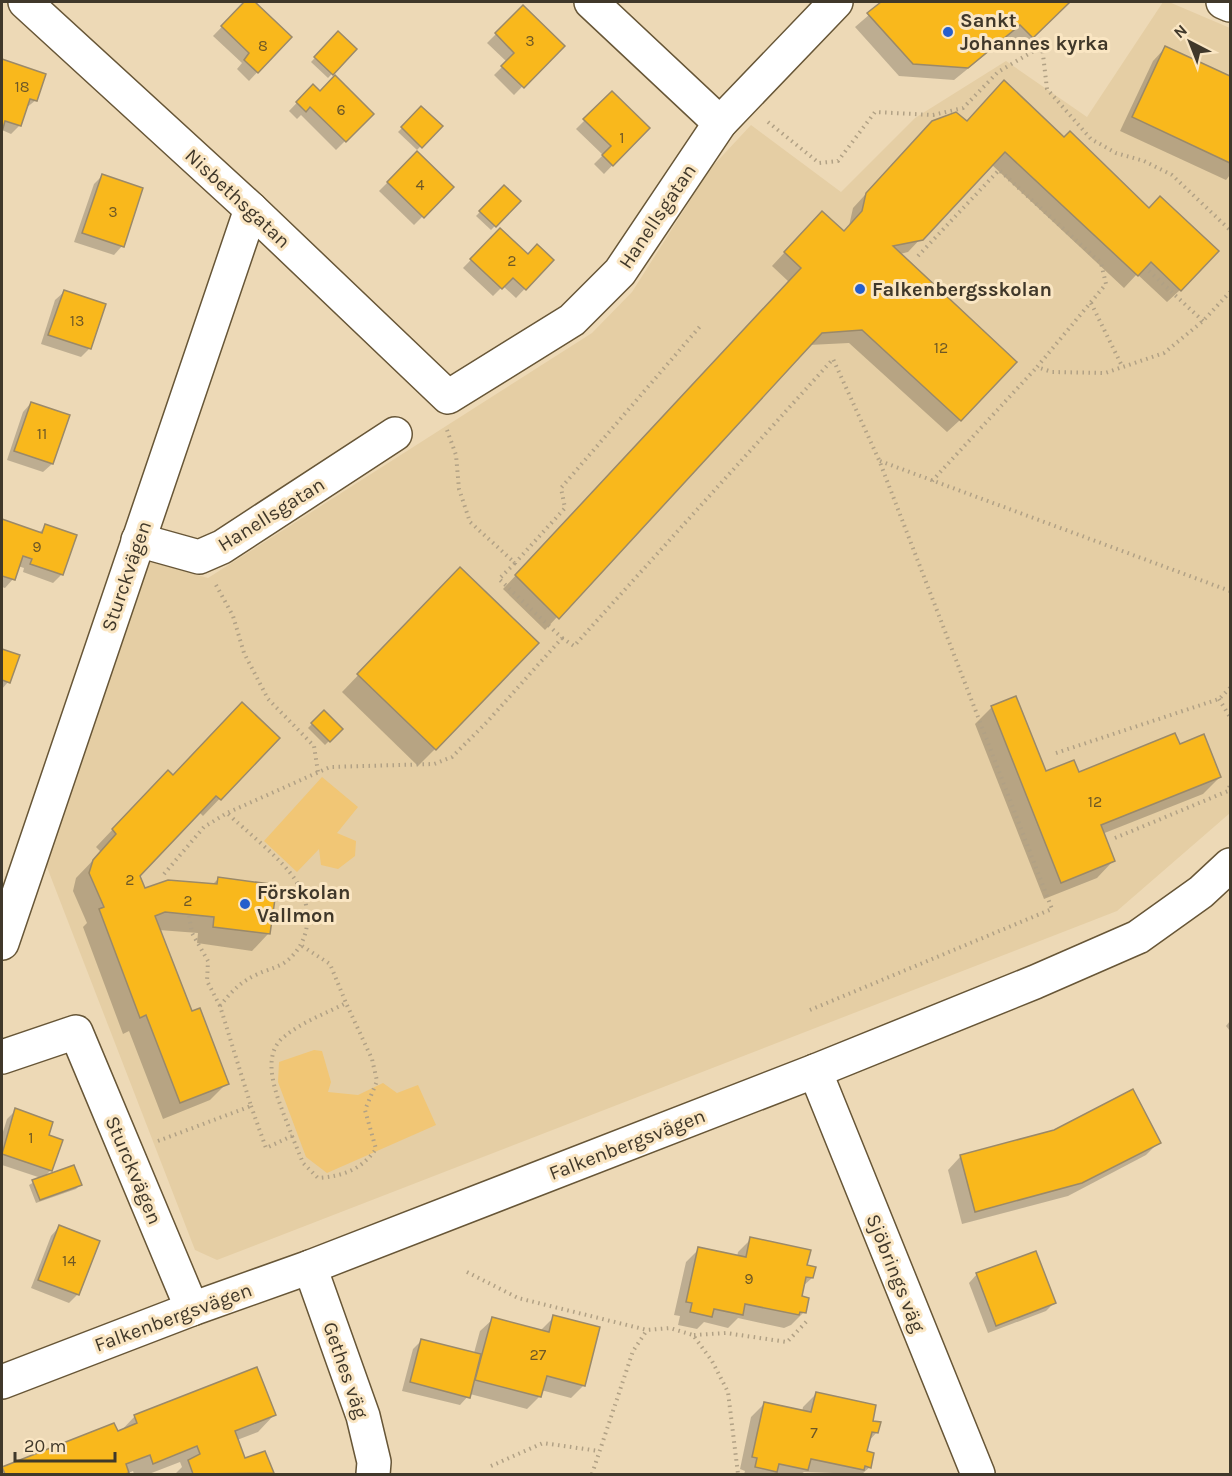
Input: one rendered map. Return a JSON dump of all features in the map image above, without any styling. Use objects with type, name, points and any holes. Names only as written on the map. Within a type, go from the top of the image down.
[{"type":"street","name":"Nisbethsgatan","points":[[25,2],[251,209],[447,411]]},
{"type":"street","points":[[591,2],[731,112]]},
{"type":"street","name":"Hanellsgatan","points":[[447,411],[572,320],[620,272],[731,112],[836,2]]},
{"type":"street","points":[[1223,2],[1230,5]]},
{"type":"street","name":"Sturckvägen","points":[[2,943],[251,209]]},
{"type":"street","name":"Hanellsgatan","points":[[138,540],[199,557],[222,547],[395,434]]},
{"type":"street","name":"Falkenbergsvägen","points":[[2,1382],[192,1309],[310,1267],[815,1071],[1035,982],[1138,937],[1201,892],[1230,865]]},
{"type":"street","name":"Sturckvägen","points":[[2,1057],[76,1032],[192,1309]]},
{"type":"street","name":"Sjöbrings väg","points":[[815,1071],[978,1474]]},
{"type":"street","name":"Gethes väg","points":[[310,1267],[363,1416],[374,1462],[373,1474]]},
{"type":"path","points":[[731,112],[819,163],[838,161],[875,112],[933,115],[963,108],[998,72],[1042,46],[1047,89],[1091,139],[1116,153],[1144,160],[1172,175],[1230,230]]},
{"type":"path","points":[[918,256],[999,170],[1101,263],[1106,284],[1037,367],[932,481]]},
{"type":"path","points":[[1149,271],[1203,321]]},
{"type":"path","points":[[1037,367],[1052,372],[1105,373],[1164,353],[1203,321],[1230,292]]},
{"type":"path","points":[[1091,303],[1123,367]]},
{"type":"path","points":[[702,324],[561,488],[565,507],[499,579],[562,638],[574,646],[833,359],[879,460],[1052,909],[810,1010]]},
{"type":"path","points":[[447,411],[456,455],[459,489],[470,522],[515,562]]},
{"type":"path","points":[[879,460],[1230,591]]},
{"type":"path","points":[[199,557],[233,616],[244,653],[268,699],[314,746],[318,772]]},
{"type":"path","points":[[164,873],[204,827],[227,813],[330,767],[434,764],[452,757],[487,722],[562,638]]},
{"type":"path","points":[[1056,753],[1219,699],[1230,688]]},
{"type":"path","points":[[1219,699],[1230,717]]},
{"type":"path","points":[[1115,838],[1228,791],[1230,784]]},
{"type":"path","points":[[220,1006],[235,987],[255,975],[282,964],[302,946],[307,904],[296,880],[227,813]]},
{"type":"path","points":[[189,916],[192,933],[208,961],[207,981],[220,1006],[266,1148],[292,1136]]},
{"type":"path","points":[[302,946],[330,964],[372,1059],[377,1081],[365,1110],[376,1149],[365,1164],[340,1176],[318,1178],[303,1164],[292,1136],[270,1062],[275,1046],[285,1036],[346,1003]]},
{"type":"path","points":[[128,1155],[251,1106]]},
{"type":"path","points":[[467,1272],[518,1299],[647,1330],[670,1328],[693,1335],[726,1333],[787,1342],[807,1321]]},
{"type":"path","points":[[592,1474],[633,1351],[647,1330]]},
{"type":"path","points":[[693,1335],[712,1361],[728,1392],[738,1474]]},
{"type":"path","points":[[491,1466],[543,1443],[599,1451]]},
{"type":"shaded area","points":[[1163,2],[1169,2],[1230,28],[1230,813],[1117,911],[217,1260],[195,1250],[45,862],[147,561],[208,578],[592,333],[632,292],[710,169],[751,125],[841,192],[915,118],[1006,61],[1087,117]]},
{"type":"shaded area","points":[[322,777],[358,807],[337,833],[356,841],[355,856],[338,869],[321,865],[319,849],[297,872],[264,841]]},
{"type":"shaded area","points":[[314,1050],[322,1051],[331,1082],[328,1092],[358,1095],[383,1083],[397,1093],[418,1085],[436,1125],[327,1173],[306,1157],[278,1082],[279,1062]]},
{"type":"building","points":[[244,2],[255,2],[292,37],[258,73],[244,60],[249,53],[221,26]]},
{"type":"building","name":"Sankt Johannes kyrka","points":[[881,2],[1070,2],[1033,38],[1020,25],[968,68],[913,64],[867,13]]},
{"type":"building","points":[[523,5],[565,46],[524,88],[501,66],[514,53],[495,33]]},
{"type":"building","points":[[338,31],[357,49],[333,75],[314,57]]},
{"type":"building","points":[[1165,46],[1230,76],[1230,163],[1132,117]]},
{"type":"building","points":[[2,59],[46,74],[37,101],[30,99],[21,126],[5,121],[2,132]]},
{"type":"building","points":[[335,75],[374,114],[346,142],[310,107],[306,112],[296,102],[313,84],[320,91]]},
{"type":"building","points":[[1004,80],[1064,137],[1070,131],[1149,208],[1160,196],[1219,251],[1181,291],[1151,262],[1138,276],[1005,152],[923,240],[893,246],[1017,362],[961,421],[862,330],[822,333],[559,619],[515,575],[801,268],[784,252],[822,211],[844,231],[862,211],[866,193],[932,121],[956,112],[967,121]]},
{"type":"building","points":[[612,91],[650,128],[613,166],[602,155],[611,146],[583,119]]},
{"type":"building","points":[[421,106],[443,126],[422,148],[401,127]]},
{"type":"building","points":[[417,151],[454,187],[424,218],[387,182]]},
{"type":"building","points":[[102,174],[143,188],[124,247],[82,233]]},
{"type":"building","points":[[504,185],[521,201],[496,227],[479,211]]},
{"type":"building","points":[[500,228],[528,254],[537,244],[554,260],[526,290],[513,278],[502,289],[470,259]]},
{"type":"building","points":[[64,290],[106,304],[91,349],[48,335]]},
{"type":"building","points":[[31,402],[70,415],[53,464],[14,451]]},
{"type":"building","points":[[2,519],[42,533],[45,524],[77,535],[63,575],[30,564],[32,559],[23,556],[15,580],[2,576]]},
{"type":"building","points":[[460,567],[539,643],[436,750],[357,674]]},
{"type":"building","points":[[2,649],[20,655],[10,683],[2,680]]},
{"type":"building","points":[[1016,696],[1046,771],[1074,760],[1079,772],[1175,733],[1180,744],[1204,734],[1221,777],[1101,825],[1115,861],[1061,883],[991,706]]},
{"type":"building","points":[[242,702],[280,738],[221,800],[216,796],[140,876],[145,888],[168,880],[217,884],[218,877],[277,885],[270,934],[213,927],[214,917],[165,912],[155,916],[192,1011],[200,1008],[229,1084],[180,1103],[146,1015],[140,1018],[99,909],[104,907],[89,873],[93,860],[116,834],[112,829],[168,770],[173,775]]},
{"type":"building","points":[[324,710],[343,729],[330,742],[311,723]]},
{"type":"building","points":[[1133,1089],[1161,1143],[1082,1183],[975,1212],[960,1155],[1054,1130]]},
{"type":"building","points":[[15,1108],[53,1122],[49,1135],[63,1140],[52,1171],[2,1154]]},
{"type":"building","points":[[74,1165],[82,1185],[40,1200],[32,1180]]},
{"type":"building","points":[[59,1225],[100,1241],[79,1295],[38,1280]]},
{"type":"building","points":[[750,1237],[811,1250],[807,1265],[816,1267],[813,1278],[806,1277],[802,1296],[809,1298],[806,1313],[800,1312],[799,1315],[745,1304],[743,1315],[714,1309],[712,1317],[690,1312],[692,1303],[686,1302],[698,1247],[746,1257]]},
{"type":"building","points":[[1036,1251],[1056,1303],[996,1326],[976,1273]]},
{"type":"building","points":[[553,1315],[600,1327],[585,1386],[547,1376],[541,1397],[475,1380],[492,1317],[549,1332]]},
{"type":"building","points":[[421,1339],[481,1354],[470,1398],[410,1382]]},
{"type":"building","points":[[257,1367],[276,1415],[235,1431],[245,1458],[265,1451],[274,1473],[193,1474],[188,1460],[200,1454],[197,1446],[153,1464],[150,1455],[126,1464],[129,1473],[125,1474],[5,1474],[2,1467],[114,1423],[118,1431],[137,1423],[134,1415]]},
{"type":"building","points":[[816,1392],[876,1405],[873,1421],[881,1422],[878,1433],[872,1432],[867,1451],[874,1453],[871,1468],[865,1466],[864,1470],[811,1459],[808,1470],[779,1464],[777,1472],[755,1467],[757,1458],[752,1457],[764,1402],[811,1412]]},
{"type":"place","name":"Sankt Johannes kyrka","points":[[948,32]]},
{"type":"place","name":"Falkenbergsskolan","points":[[860,289]]},
{"type":"place","name":"Förskolan Vallmon","points":[[245,904]]}]
